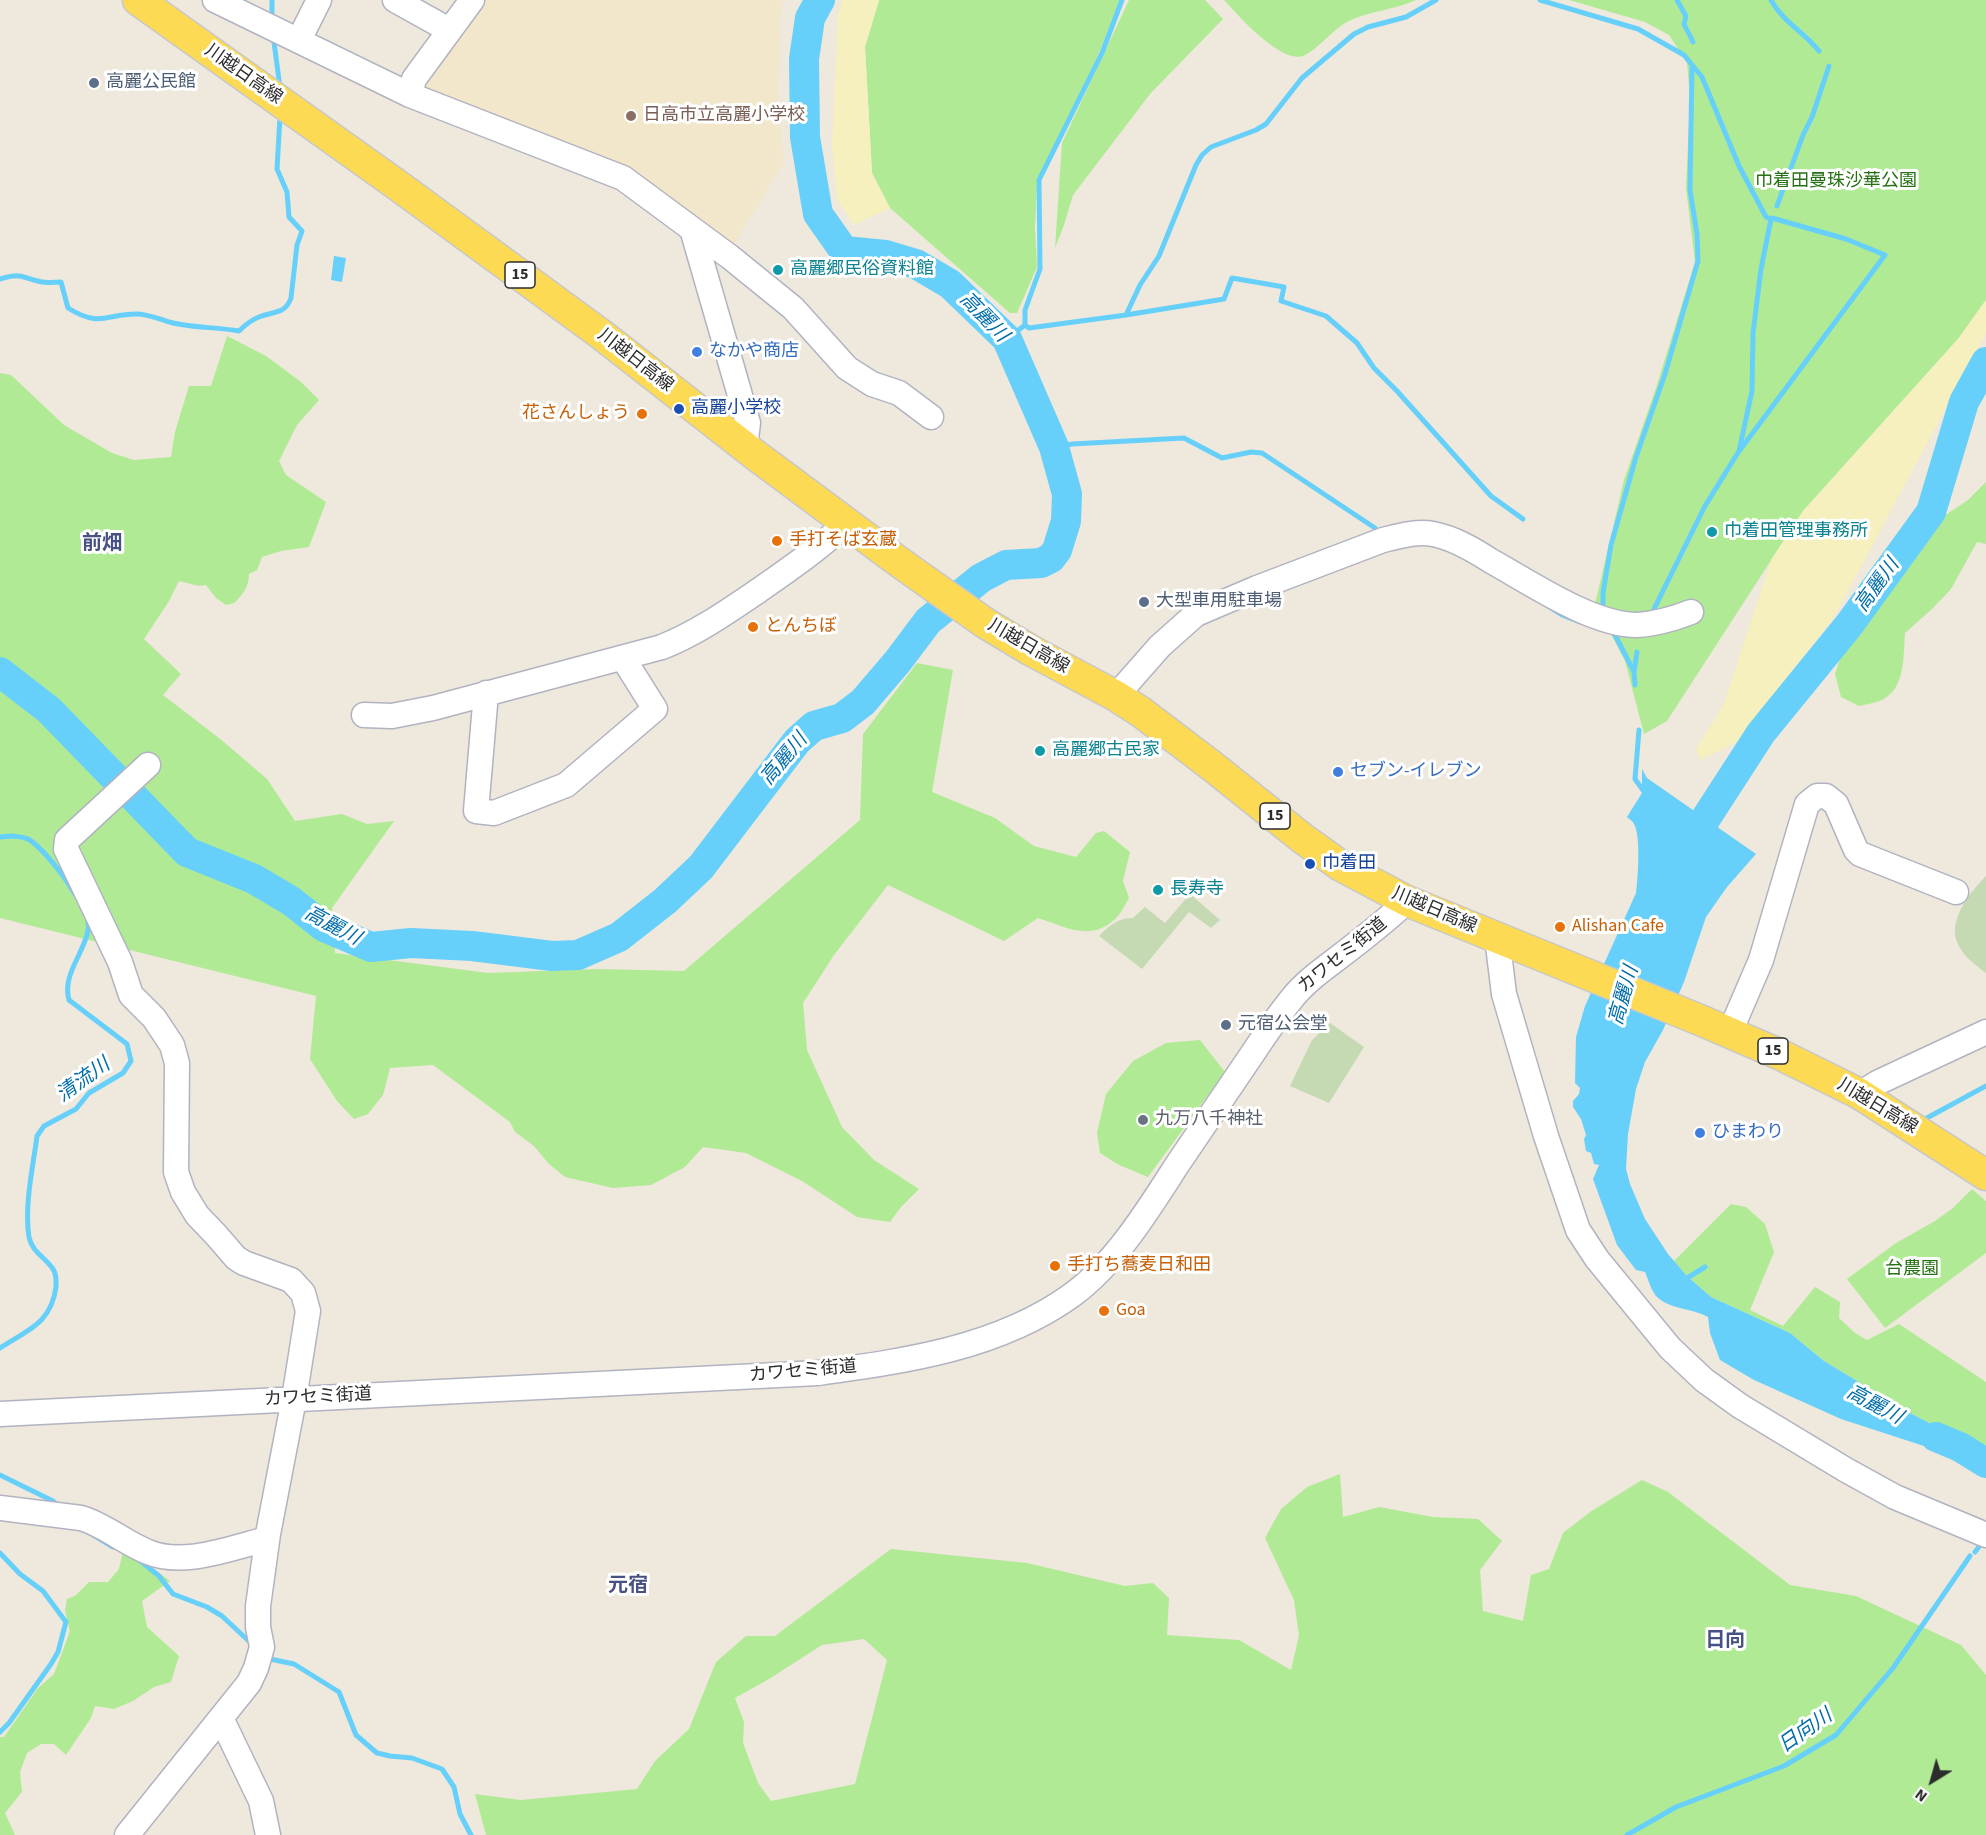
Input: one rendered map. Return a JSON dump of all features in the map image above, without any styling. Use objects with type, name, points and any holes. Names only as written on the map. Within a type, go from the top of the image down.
[{"type":"main road","name":"川越日高線","points":[[138,0],[593,328],[745,447],[895,559],[985,623],[1141,712],[1320,852],[1362,878],[1407,901],[1779,1054],[1860,1094],[1986,1175]]},
{"type":"street","points":[[214,0],[410,95],[623,178],[730,257],[793,308],[848,368],[872,384],[899,393],[931,417]]},
{"type":"street","points":[[299,40],[319,0]]},
{"type":"street","points":[[395,0],[449,30]]},
{"type":"street","points":[[410,95],[414,79],[472,0]]},
{"type":"street","points":[[692,229],[748,423],[745,447]]},
{"type":"street","points":[[364,715],[392,717],[433,708],[662,647],[709,624],[826,542],[846,523]]},
{"type":"street","points":[[1116,696],[1160,646],[1196,614],[1257,588],[1383,540],[1400,536],[1432,534],[1449,539],[1472,549],[1567,603],[1600,618],[1636,625],[1668,621],[1691,612]]},
{"type":"street","points":[[486,693],[476,811],[494,813],[566,785],[655,709],[623,658]]},
{"type":"street","points":[[127,1835],[249,1683],[256,1668],[262,1647],[258,1627],[258,1606],[267,1539],[308,1311],[303,1293],[291,1280],[236,1258],[197,1215],[183,1192],[176,1172],[177,1063],[175,1052],[154,1018],[130,995],[120,962],[66,849],[67,840],[148,765]]},
{"type":"street","points":[[1730,1032],[1761,960],[1807,804],[1817,796],[1826,796],[1836,804],[1856,850],[1860,854],[1956,892]]},
{"type":"street","name":"カワセミ街道","points":[[0,1414],[818,1373],[892,1363],[956,1348],[1002,1332],[1048,1310],[1073,1294],[1098,1272],[1146,1213],[1216,1106],[1290,1000],[1308,981],[1407,901]]},
{"type":"street","points":[[1497,937],[1504,994],[1557,1169],[1578,1230],[1604,1268],[1670,1348],[1704,1380],[1740,1406],[1895,1497],[1986,1535]]},
{"type":"street","points":[[1860,1094],[1879,1082],[1986,1032]]},
{"type":"street","points":[[0,1508],[92,1521],[150,1553],[173,1559],[267,1539]]},
{"type":"street","points":[[220,1718],[261,1802],[268,1835]]},
{"type":"shaded area","name":"日高市立高麗小学校","points":[[482,0],[783,0],[778,96],[784,163],[730,251],[628,173],[425,94],[424,78]]},
{"type":"green space","points":[[879,0],[1120,0],[1095,63],[1037,181],[1035,228],[1037,267],[1017,313],[1010,313],[890,208],[872,173],[865,47]]},
{"type":"green space","points":[[1129,0],[1205,0],[1223,19],[1150,94],[1073,195],[1055,248],[1062,143]]},
{"type":"green space","points":[[1224,0],[1416,0],[1346,22],[1311,51],[1296,57],[1273,47]]},
{"type":"green space","name":"巾着田曼珠沙華公園","points":[[1569,0],[1986,0],[1986,300],[1958,339],[1803,511],[1667,721],[1644,734],[1625,661],[1595,604],[1624,480],[1656,388],[1695,262],[1686,188],[1690,98],[1687,63],[1669,35],[1645,22]]},
{"type":"green space","points":[[227,336],[266,356],[301,382],[319,400],[297,425],[279,461],[286,475],[326,502],[309,547],[281,551],[262,557],[257,570],[249,574],[245,590],[234,603],[226,605],[216,598],[206,585],[199,586],[179,581],[144,639],[181,674],[163,695],[267,779],[295,821],[342,814],[367,824],[394,821],[332,908],[335,953],[488,973],[597,969],[684,971],[860,820],[863,734],[917,663],[953,670],[932,792],[995,818],[1034,846],[1076,857],[1096,833],[1104,831],[1130,852],[1123,881],[1129,898],[1117,917],[1106,926],[1096,930],[1068,928],[1038,918],[1004,941],[888,885],[834,955],[803,1003],[807,1050],[842,1127],[874,1160],[919,1189],[890,1222],[857,1217],[802,1181],[746,1153],[703,1147],[685,1167],[651,1185],[613,1188],[565,1177],[548,1163],[534,1146],[515,1132],[510,1122],[433,1065],[390,1068],[383,1095],[368,1114],[354,1119],[337,1101],[310,1059],[316,996],[0,918],[0,373],[11,375],[64,425],[112,453],[134,460],[171,457],[175,432],[189,386],[211,386]]},
{"type":"green space","points":[[1986,482],[1986,544],[1977,542],[1951,589],[1905,633],[1902,671],[1895,688],[1882,700],[1859,706],[1841,697],[1835,674],[1846,640],[1861,628],[1914,559],[1922,537],[1938,520],[1968,500]]},
{"type":"green space","points":[[1986,876],[1986,973],[1962,951],[1955,933],[1958,915],[1974,889]]},
{"type":"green space","points":[[1190,894],[1220,920],[1211,928],[1189,912],[1142,969],[1099,936],[1114,923],[1133,918],[1145,907],[1165,923]]},
{"type":"green space","points":[[1330,1023],[1364,1047],[1329,1103],[1290,1086],[1312,1040]]},
{"type":"green space","points":[[1200,1040],[1225,1072],[1148,1177],[1119,1165],[1100,1153],[1097,1133],[1106,1094],[1133,1061],[1166,1043]]},
{"type":"green space","name":"台農園","points":[[1972,1189],[1986,1201],[1986,1253],[1885,1328],[1847,1279],[1896,1243],[1935,1221],[1953,1208]]},
{"type":"green space","points":[[1731,1204],[1746,1207],[1765,1224],[1774,1252],[1750,1310],[1783,1326],[1815,1287],[1840,1302],[1839,1318],[1855,1333],[1867,1340],[1899,1324],[1986,1382],[1986,1452],[1910,1413],[1824,1361],[1790,1333],[1711,1297],[1687,1276],[1674,1261]]},
{"type":"green space","points":[[1340,1474],[1343,1517],[1379,1507],[1433,1517],[1478,1519],[1502,1541],[1480,1570],[1483,1611],[1523,1621],[1531,1575],[1549,1569],[1563,1533],[1590,1512],[1642,1480],[1668,1492],[1790,1585],[1856,1596],[1961,1645],[1986,1675],[1986,1835],[486,1835],[475,1794],[521,1800],[637,1789],[655,1761],[689,1729],[716,1662],[746,1636],[775,1636],[891,1549],[1027,1563],[1125,1586],[1153,1583],[1169,1598],[1167,1635],[1239,1640],[1291,1670],[1299,1635],[1294,1600],[1265,1538],[1281,1509],[1307,1487]],"holes":[[[864,1639],[887,1660],[855,1784],[771,1801],[758,1783],[743,1743],[744,1722],[735,1698],[822,1645]]]},
{"type":"green space","points":[[123,1551],[134,1554],[170,1581],[142,1601],[147,1627],[179,1656],[171,1682],[154,1687],[133,1701],[114,1709],[95,1706],[91,1718],[66,1755],[54,1744],[41,1744],[27,1753],[20,1772],[22,1792],[5,1813],[15,1835],[0,1835],[0,1737],[4,1737],[38,1688],[54,1674],[70,1631],[65,1611],[67,1599],[75,1596],[89,1582],[108,1582],[119,1569]]},
{"type":"sand","points":[[842,0],[879,0],[865,47],[872,173],[890,208],[854,225],[837,199],[832,147],[838,15]]},
{"type":"sand","points":[[1986,300],[1986,333],[1834,617],[1737,742],[1701,760],[1696,749],[1723,706],[1771,560],[1803,511],[1958,339]]},
{"type":"water","points":[[334,256],[346,258],[342,282],[331,280]]},
{"type":"water","points":[[1642,769],[1647,778],[1756,854],[1727,887],[1706,917],[1684,982],[1663,1030],[1645,1062],[1636,1089],[1628,1134],[1626,1169],[1645,1219],[1668,1254],[1687,1276],[1711,1297],[1790,1333],[1824,1361],[1910,1413],[1968,1443],[1973,1462],[1841,1419],[1754,1380],[1720,1360],[1710,1333],[1708,1317],[1670,1305],[1658,1298],[1645,1272],[1636,1270],[1617,1245],[1593,1179],[1599,1165],[1594,1164],[1591,1153],[1586,1151],[1584,1139],[1586,1135],[1581,1119],[1573,1107],[1573,1101],[1579,1094],[1580,1088],[1575,1083],[1576,1037],[1585,1006],[1636,893],[1638,838],[1633,823],[1627,817],[1642,793]]},
{"type":"waterway","points":[[272,0],[272,19]]},
{"type":"waterway","name":"高麗川","points":[[0,672],[49,710],[187,852],[254,879],[291,901],[324,927],[371,947],[411,943],[472,946],[552,956],[578,955],[619,937],[665,901],[701,867],[797,741],[814,726],[842,718],[863,702],[928,621],[981,578],[1006,565],[1041,563],[1051,558],[1057,550],[1066,521],[1067,494],[1054,447],[1007,339],[950,284],[916,264],[886,255],[844,251],[818,214],[805,137],[804,59],[810,18],[820,0]]},
{"type":"waterway","points":[[1007,339],[1025,325],[1025,310],[1040,269],[1039,180],[1102,53],[1122,0]]},
{"type":"waterway","points":[[1025,325],[1029,328],[1126,315],[1140,285],[1159,256],[1202,155],[1211,147],[1266,124],[1302,78],[1354,34],[1368,27],[1406,17],[1436,0]]},
{"type":"waterway","points":[[1540,0],[1638,29],[1684,55],[1702,77],[1739,166],[1766,217],[1771,219],[1761,269],[1753,333],[1752,391],[1739,451],[1705,506],[1654,609]]},
{"type":"waterway","points":[[1677,0],[1686,16],[1684,24],[1693,42]]},
{"type":"waterway","points":[[1771,0],[1781,15],[1819,51]]},
{"type":"waterway","points":[[271,36],[274,42],[280,88]]},
{"type":"waterway","points":[[1603,605],[1611,545],[1636,457],[1665,374],[1698,261],[1697,234],[1690,190],[1692,66]]},
{"type":"waterway","points":[[1777,206],[1812,117],[1829,66]]},
{"type":"waterway","points":[[0,279],[18,276],[42,282],[61,282],[68,308],[96,319],[141,314],[181,325],[239,331],[256,318],[282,310],[291,298],[297,245],[302,231],[289,217],[287,192],[277,169],[280,117]]},
{"type":"waterway","points":[[1740,450],[1885,255],[1846,239],[1772,218]]},
{"type":"waterway","points":[[1126,315],[1224,299],[1232,278],[1284,287],[1281,301],[1326,316],[1357,343],[1374,368],[1491,496],[1523,519]]},
{"type":"waterway","name":"高麗川","points":[[1684,852],[1761,733],[1849,625],[1931,512],[1964,402],[1986,362]]},
{"type":"waterway","points":[[1054,447],[1184,438],[1222,458],[1251,452],[1262,453],[1375,528]]},
{"type":"waterway","points":[[1548,606],[1580,622]]},
{"type":"waterway","points":[[1612,629],[1634,672]]},
{"type":"waterway","points":[[1635,685],[1637,652]]},
{"type":"waterway","points":[[1639,730],[1635,779],[1645,793]]},
{"type":"waterway","name":"清流川","points":[[0,837],[21,837],[34,843],[53,863],[74,893]]},
{"type":"waterway","name":"清流川","points":[[0,1348],[28,1331],[43,1318],[49,1310],[56,1287],[54,1271],[33,1247],[29,1237],[28,1200],[37,1136],[44,1126],[76,1109],[89,1093],[123,1073],[131,1061],[127,1044],[69,1000],[68,982],[88,931],[87,917]]},
{"type":"waterway","points":[[1925,1119],[1986,1086]]},
{"type":"waterway","points":[[1684,1280],[1705,1267]]},
{"type":"waterway","name":"高麗川","points":[[1936,1437],[1960,1447],[1986,1463]]},
{"type":"waterway","points":[[0,1475],[53,1501],[58,1506]]},
{"type":"waterway","points":[[95,1536],[113,1547]]},
{"type":"waterway","name":"日向川","points":[[1975,1552],[1981,1544]]},
{"type":"waterway","name":"清流川","points":[[0,1553],[20,1574],[43,1591],[66,1622],[58,1652],[51,1664],[0,1732]]},
{"type":"waterway","name":"日向川","points":[[1627,1835],[1676,1807],[1784,1766],[1836,1735],[1893,1668],[1970,1556]]},
{"type":"waterway","points":[[138,1559],[159,1576],[173,1594],[207,1607],[222,1616],[253,1645]]},
{"type":"waterway","points":[[267,1657],[294,1664],[339,1692],[356,1735],[377,1753],[412,1758],[442,1769],[454,1787],[460,1814],[471,1835]]},
{"type":"place","name":"高麗公民館","points":[[94,83]]},
{"type":"place","name":"日高市立高麗小学校","points":[[631,116]]},
{"type":"place","name":"高麗郷民俗資料館","points":[[778,270]]},
{"type":"place","name":"なかや商店","points":[[697,352]]},
{"type":"place","name":"高麗小学校","points":[[679,409]]},
{"type":"place","name":"花さんしょう","points":[[642,414]]},
{"type":"place","name":"巾着田管理事務所","points":[[1712,532]]},
{"type":"place","name":"手打そば玄蔵","points":[[777,541]]},
{"type":"place","name":"大型車用駐車場","points":[[1144,602]]},
{"type":"place","name":"とんちぼ","points":[[753,627]]},
{"type":"place","name":"高麗郷古民家","points":[[1040,751]]},
{"type":"place","name":"セブン-イレブン","points":[[1338,772]]},
{"type":"place","name":"巾着田","points":[[1310,864]]},
{"type":"place","name":"長寿寺","points":[[1158,890]]},
{"type":"place","name":"Alishan Cafe","points":[[1560,927]]},
{"type":"place","name":"元宿公会堂","points":[[1226,1025]]},
{"type":"place","name":"九万八千神社","points":[[1143,1120]]},
{"type":"place","name":"ひまわり","points":[[1700,1133]]},
{"type":"place","name":"手打ち蕎麦日和田","points":[[1055,1266]]},
{"type":"place","name":"Goa","points":[[1104,1311]]},
{"type":"district","name":"前畑","points":[[102,545]]},
{"type":"district","name":"元宿","points":[[628,1587]]},
{"type":"district","name":"日向","points":[[1725,1642]]}]
